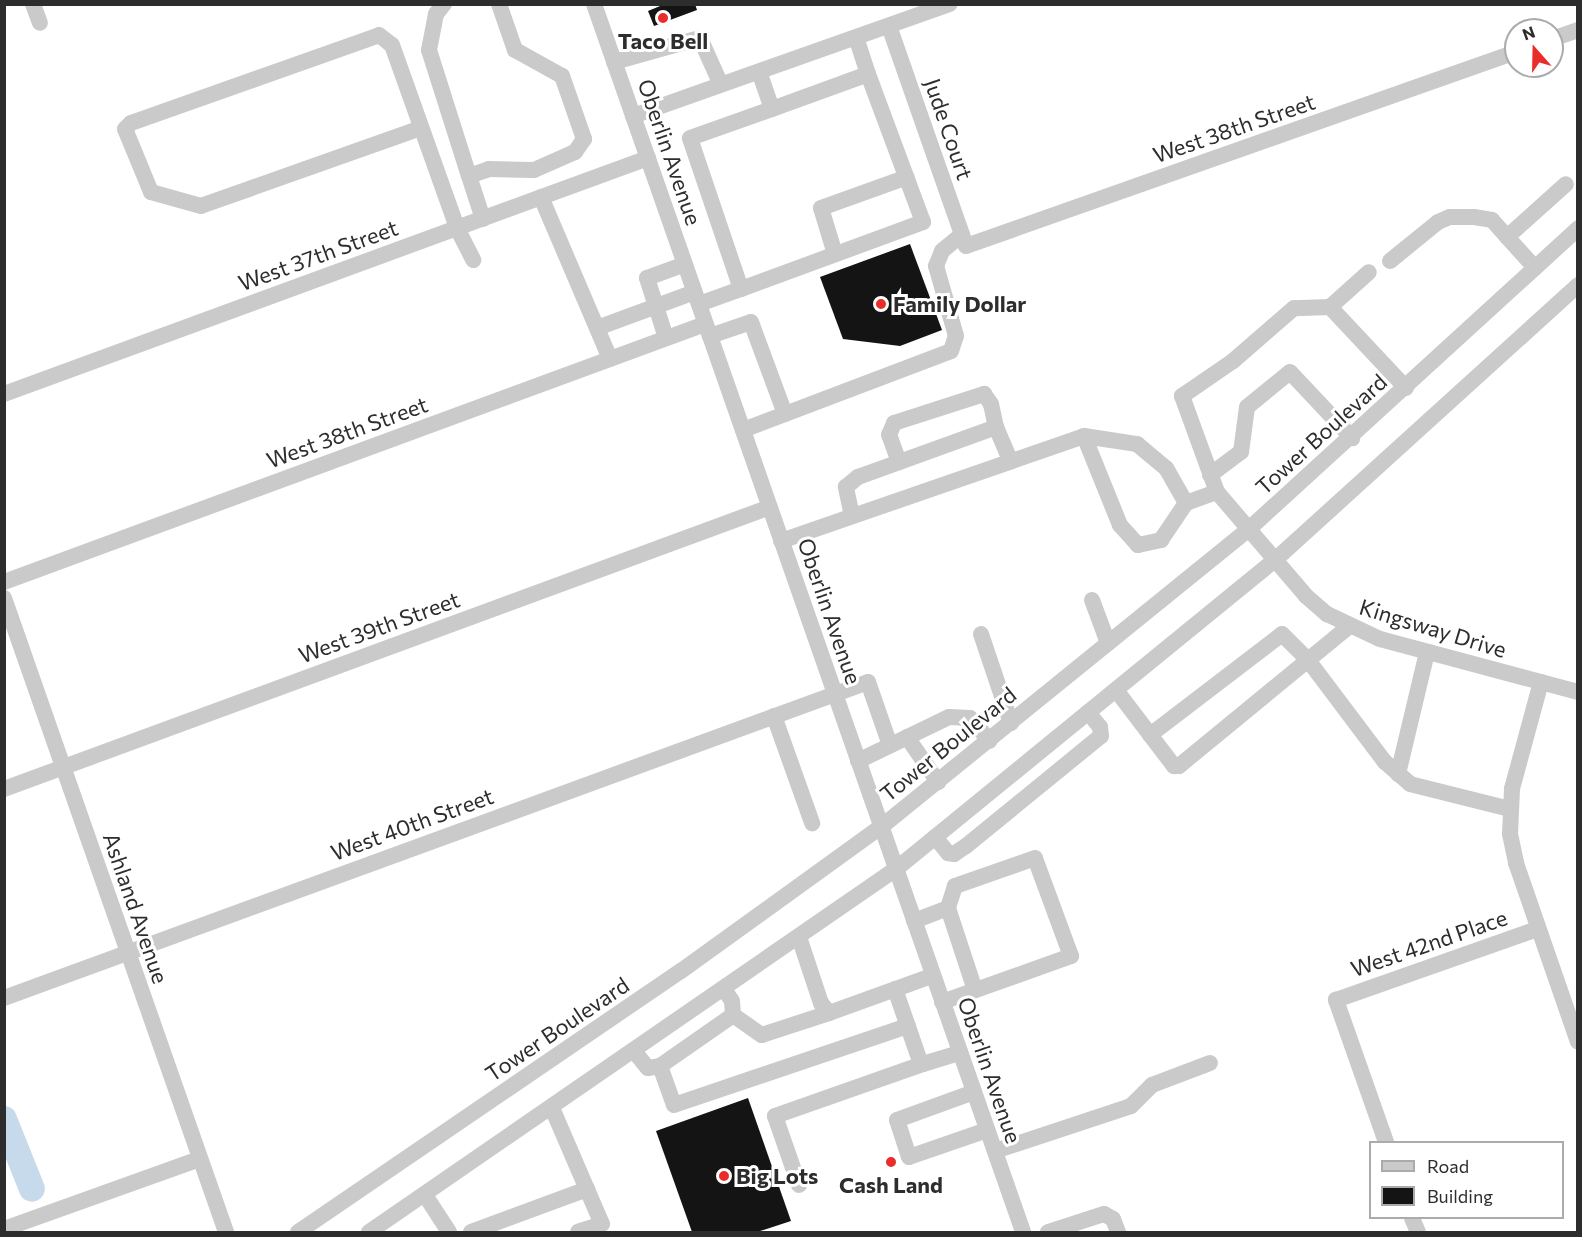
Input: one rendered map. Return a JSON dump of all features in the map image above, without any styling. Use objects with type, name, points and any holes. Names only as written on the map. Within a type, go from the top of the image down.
[{"type":"street","points":[[33,4],[40,23]]},
{"type":"street","points":[[469,176],[489,169],[534,170],[575,152],[584,139],[562,76],[515,50],[499,4]]},
{"type":"street","name":"Oberlin Avenue","points":[[594,4],[1023,1233]]},
{"type":"street","points":[[633,116],[950,4]]},
{"type":"street","points":[[440,9],[429,50],[483,219]]},
{"type":"street","name":"Jude Court","points":[[890,26],[964,240]]},
{"type":"street","points":[[421,128],[201,206],[151,192],[125,129],[131,123],[379,35],[392,45],[457,228],[472,260]]},
{"type":"street","points":[[614,62],[700,38],[721,85]]},
{"type":"street","points":[[597,328],[655,307],[741,289],[923,222],[856,38]]},
{"type":"street","name":"West 38th Street","points":[[964,240],[1504,56]]},
{"type":"street","points":[[759,72],[772,109]]},
{"type":"street","points":[[741,289],[690,138],[868,74]]},
{"type":"street","name":"West 37th Street","points":[[4,394],[648,158]]},
{"type":"street","points":[[835,254],[821,208],[907,177]]},
{"type":"street","points":[[1507,237],[1566,184]]},
{"type":"street","points":[[541,197],[610,359]]},
{"type":"street","points":[[1390,261],[1450,217],[1491,220],[1535,267]]},
{"type":"street","name":"Tower Boulevard","points":[[298,1233],[740,931],[881,827],[990,741],[1250,528],[1352,438],[1578,228]]},
{"type":"street","points":[[743,430],[951,351],[956,336],[936,266],[942,251],[964,240]]},
{"type":"street","points":[[666,338],[647,278],[685,264]]},
{"type":"street","points":[[1369,272],[1330,307],[1406,387]]},
{"type":"street","points":[[369,1233],[896,869],[1276,560],[1578,285]]},
{"type":"street","name":"Kingsway Drive","points":[[1330,307],[1288,311],[1233,361],[1182,396],[1217,492],[1316,605],[1348,627],[1427,652],[1578,692]]},
{"type":"street","name":"West 38th Street","points":[[4,582],[666,338],[751,322],[785,414]]},
{"type":"street","points":[[1210,475],[1241,452],[1247,407],[1290,372],[1352,438]]},
{"type":"street","points":[[899,462],[890,435],[894,423],[984,394],[992,404],[996,427],[1010,460]]},
{"type":"street","points":[[852,516],[845,494],[849,483],[899,462],[996,427]]},
{"type":"street","points":[[1084,436],[1120,525],[1138,545],[1161,540],[1186,503],[1217,492]]},
{"type":"street","points":[[781,541],[1084,436],[1137,444],[1166,468],[1186,503]]},
{"type":"street","name":"West 39th Street","points":[[4,789],[770,507]]},
{"type":"street","name":"Ashland Avenue","points":[[4,598],[226,1233]]},
{"type":"street","points":[[1092,600],[1108,643]]},
{"type":"street","points":[[1116,690],[1174,766],[1179,766],[1348,627]]},
{"type":"street","points":[[981,634],[1011,723]]},
{"type":"street","points":[[1150,735],[1275,635],[1282,634],[1308,660],[1398,774],[1410,784],[1510,809]]},
{"type":"street","points":[[1398,774],[1427,652]]},
{"type":"street","name":"West 40th Street","points":[[4,998],[868,682],[891,745]]},
{"type":"street","points":[[1541,682],[1510,809],[1516,863],[1578,1042]]},
{"type":"street","points":[[935,837],[948,853],[954,854],[1101,736],[1100,727],[1088,712]]},
{"type":"street","points":[[774,716],[812,824]]},
{"type":"street","points":[[858,761],[949,717],[970,718],[990,741]]},
{"type":"street","points":[[907,737],[938,782]]},
{"type":"street","points":[[942,1002],[1071,956],[1035,858],[955,886],[948,908],[975,990]]},
{"type":"street","points":[[914,921],[948,908]]},
{"type":"street","name":"West 42nd Place","points":[[1385,1141],[1336,1000],[1538,929]]},
{"type":"street","points":[[799,937],[821,1003],[829,1012]]},
{"type":"street","points":[[733,1015],[762,1035],[932,976]]},
{"type":"street","points":[[724,989],[732,1001],[733,1015]]},
{"type":"street","points":[[895,989],[923,1064]]},
{"type":"street","points":[[634,1051],[648,1068],[660,1066],[733,1015]]},
{"type":"street","points":[[660,1066],[674,1105],[908,1026]]},
{"type":"street","points":[[799,1185],[775,1116],[960,1053]]},
{"type":"street","points":[[994,1151],[1131,1106],[1152,1084],[1210,1063]]},
{"type":"street","points":[[974,1092],[897,1120],[909,1157],[987,1130]]},
{"type":"street","points":[[552,1108],[602,1224],[578,1233]]},
{"type":"street","points":[[4,1229],[200,1159]]},
{"type":"street","points":[[471,1233],[587,1189]]},
{"type":"street","points":[[425,1195],[449,1233]]},
{"type":"street","points":[[1048,1233],[1104,1214],[1113,1218],[1118,1233]]},
{"type":"street","points":[[1412,1219],[1418,1233]]},
{"type":"building","name":"Taco Bell","points":[[665,4],[695,4],[697,10],[654,26],[648,11]]},
{"type":"building","name":"Family Dollar","points":[[910,244],[942,330],[900,346],[843,339],[820,277]]},
{"type":"building","name":"Big Lots","points":[[748,1098],[791,1221],[757,1232],[692,1232],[656,1131]]},
{"type":"waterway","points":[[4,1119],[32,1189]]},
{"type":"place","name":"Taco Bell","points":[[663,18]]},
{"type":"place","name":"Family Dollar","points":[[881,304]]},
{"type":"place","name":"Cash Land","points":[[891,1162]]},
{"type":"place","name":"Big Lots","points":[[724,1176]]}]
